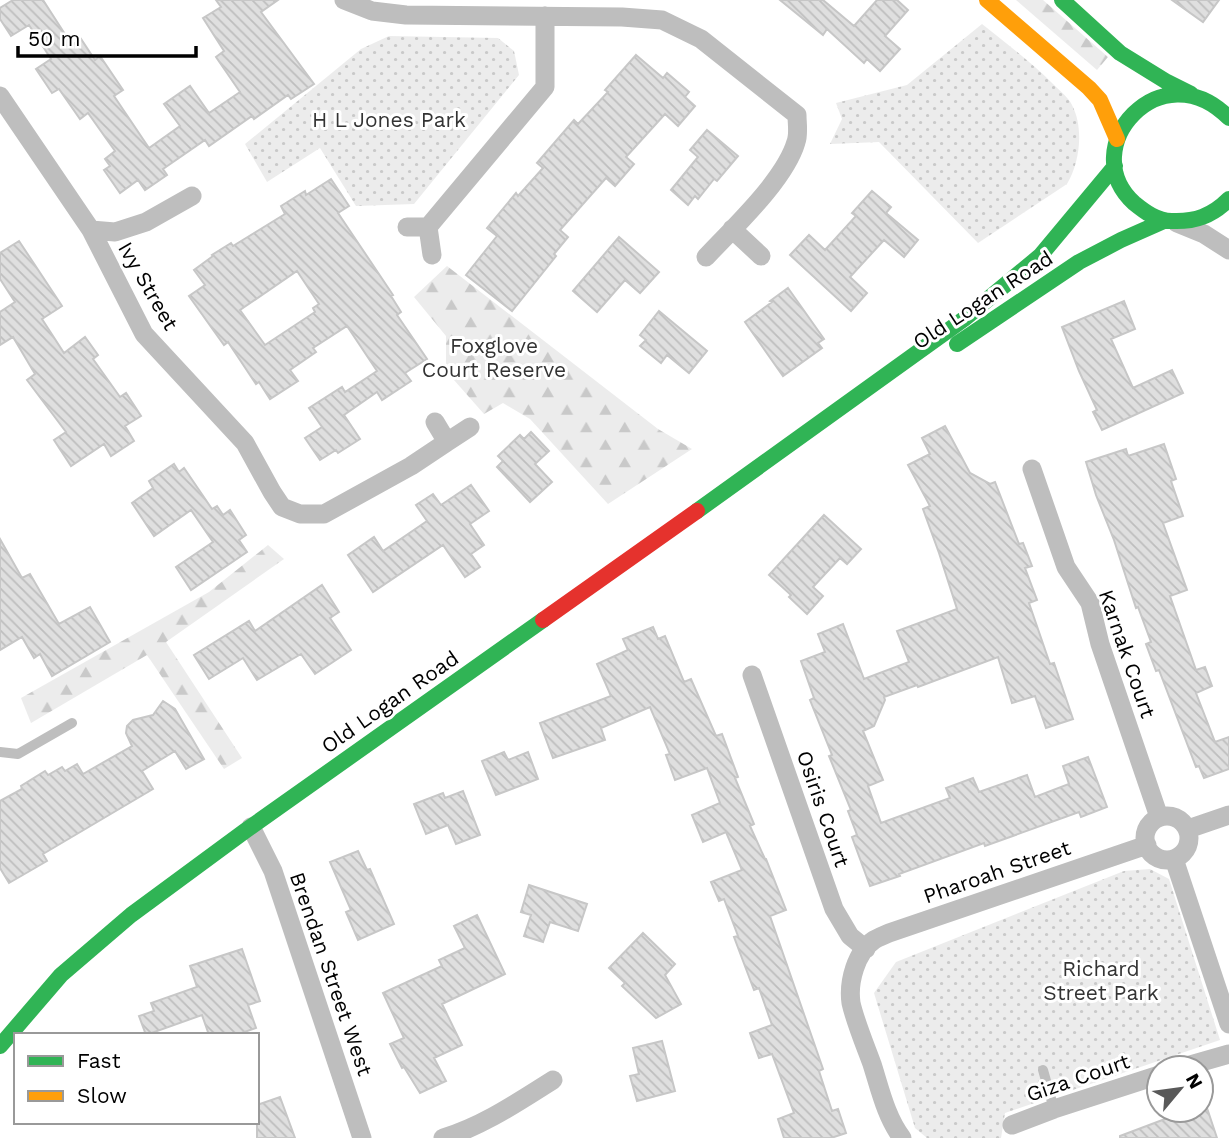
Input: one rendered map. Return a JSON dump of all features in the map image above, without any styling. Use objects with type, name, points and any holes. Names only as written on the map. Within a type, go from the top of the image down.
[{"type":"main road","points":[[987,0],[1089,88],[1100,100],[1117,139]]},
{"type":"main road","points":[[1062,0],[1120,53],[1167,82],[1220,108],[1229,118]]},
{"type":"main road","points":[[1170,222],[1146,214],[1131,201],[1120,185],[1114,152],[1126,121],[1140,106],[1159,96],[1174,93],[1229,104]]},
{"type":"main road","name":"Old Logan Road","points":[[0,1046],[61,975],[131,915],[827,419],[964,318],[1040,256],[1115,166]]},
{"type":"main road","name":"Old Logan Road","points":[[827,419],[973,335],[1064,272],[1130,234],[1170,222],[1196,221],[1215,212],[1229,200]]},
{"type":"street","points":[[344,0],[372,11],[406,15],[622,17],[662,20],[701,39],[797,115],[797,140],[788,162],[706,257]]},
{"type":"street","points":[[432,255],[429,227],[545,87],[545,16]]},
{"type":"street","name":"Ivy Street","points":[[0,96],[91,230],[144,334],[245,443],[282,507],[300,514],[324,514],[411,466],[447,442]]},
{"type":"street","points":[[91,230],[115,232],[146,222],[192,196]]},
{"type":"street","points":[[1170,222],[1204,234],[1229,250]]},
{"type":"street","points":[[407,227],[429,227]]},
{"type":"street","points":[[732,229],[761,257]]},
{"type":"street","points":[[435,422],[447,442],[470,427]]},
{"type":"street","name":"Karnak Court","points":[[1032,469],[1066,567],[1090,603],[1100,644],[1158,817]]},
{"type":"street","name":"Osiris Court","points":[[752,675],[834,909],[850,936],[866,949]]},
{"type":"street","points":[[1188,830],[1229,815]]},
{"type":"street","points":[[1158,817],[1176,817],[1188,830],[1188,848],[1174,859],[1154,856],[1147,845],[1147,828],[1158,817]]},
{"type":"street","name":"Brendan Street West","points":[[251,827],[273,871],[362,1138]]},
{"type":"street","name":"Pharoah Street","points":[[866,949],[874,940],[889,933],[1147,845]]},
{"type":"street","points":[[1174,859],[1229,1024]]},
{"type":"street","points":[[866,949],[857,963],[851,983],[851,1002],[887,1110],[902,1138]]},
{"type":"street","points":[[443,1138],[460,1133],[508,1109],[553,1080]]},
{"type":"street","name":"Giza Court","points":[[1012,1125],[1145,1080]]},
{"type":"lane","points":[[0,752],[18,754],[72,723]]},
{"type":"lane","points":[[1043,1070],[1054,1109]]},
{"type":"green space","points":[[1016,0],[1043,0],[1108,57],[1097,70]]},
{"type":"green space","points":[[982,24],[1066,96],[1076,114],[1079,145],[1075,166],[1067,184],[978,243],[879,142],[830,144],[842,119],[836,103],[907,85]]},
{"type":"green space","name":"H L Jones Park","points":[[389,36],[498,38],[514,51],[519,75],[414,204],[356,206],[320,148],[267,182],[245,144],[361,49]]},
{"type":"green space","name":"Foxglove Court Reserve","points":[[447,266],[658,429],[692,449],[608,504],[530,419],[503,403],[484,414],[446,371],[446,336],[414,297]]},
{"type":"green space","points":[[268,545],[284,559],[166,642],[242,758],[224,769],[147,655],[31,723],[21,698],[209,592]]},
{"type":"green space","name":"Richard Street Park","points":[[1150,869],[1169,879],[1220,1040],[1179,1054],[1145,1054],[1145,1065],[1005,1113],[1001,1138],[927,1138],[915,1128],[874,993],[896,962],[1124,871]]},
{"type":"building","points":[[13,0],[43,0],[72,45],[81,39],[95,60],[100,56],[123,90],[114,96],[149,148],[180,126],[164,104],[190,86],[209,113],[240,92],[216,57],[224,51],[203,18],[221,7],[216,0],[278,0],[261,12],[314,84],[291,99],[288,95],[254,119],[252,116],[209,146],[205,140],[163,169],[167,175],[145,190],[138,180],[120,193],[104,170],[110,166],[105,159],[115,151],[88,113],[80,119],[59,89],[52,93],[36,69],[51,59],[29,25],[11,36],[0,19],[0,8]]},
{"type":"building","points":[[780,0],[823,0],[854,26],[877,0],[897,0],[908,10],[885,36],[900,49],[880,71],[867,59],[864,63],[827,29],[823,35]]},
{"type":"building","points":[[1172,0],[1219,0],[1203,22]]},
{"type":"building","points":[[636,55],[663,78],[667,73],[689,92],[685,97],[695,106],[678,126],[665,114],[626,157],[634,164],[615,186],[606,178],[560,230],[568,237],[512,311],[466,275],[497,236],[487,228],[516,193],[518,196],[543,168],[537,163],[574,120],[578,124],[608,92],[605,90]]},
{"type":"building","points":[[707,130],[738,156],[717,181],[714,179],[698,199],[695,196],[688,205],[671,190],[698,157],[690,150]]},
{"type":"building","points":[[331,179],[349,206],[338,213],[393,295],[391,296],[401,312],[397,315],[427,359],[405,373],[411,381],[382,400],[377,392],[344,415],[360,439],[338,453],[336,450],[320,460],[305,438],[322,427],[309,408],[342,387],[345,392],[377,371],[347,326],[313,348],[316,352],[290,370],[298,381],[270,399],[259,382],[256,384],[228,342],[224,345],[189,296],[205,285],[194,270],[231,243],[233,246],[285,214],[281,206],[305,191],[306,195]],"holes":[[[297,271],[319,304],[313,308],[315,312],[265,345],[240,310]]]},
{"type":"building","points":[[872,191],[891,207],[886,213],[918,240],[904,257],[884,240],[850,277],[867,293],[851,311],[790,255],[809,235],[825,250],[856,216],[852,213]]},
{"type":"building","points":[[619,237],[659,272],[640,293],[625,280],[597,312],[573,291]]},
{"type":"building","points":[[19,241],[62,306],[42,319],[64,353],[85,337],[98,355],[93,359],[120,397],[126,393],[141,416],[125,426],[134,441],[111,456],[104,444],[71,466],[54,440],[66,432],[27,380],[35,374],[13,337],[0,345],[0,312],[15,302],[0,279],[0,253]]},
{"type":"building","points":[[788,288],[824,339],[818,343],[822,348],[783,376],[745,322]]},
{"type":"building","points":[[1124,301],[1135,329],[1111,339],[1133,388],[1172,370],[1183,393],[1102,430],[1093,412],[1097,410],[1062,327]]},
{"type":"building","points":[[659,311],[707,351],[689,373],[667,355],[661,363],[640,346],[646,340],[640,335]]},
{"type":"building","points":[[945,426],[970,473],[990,484],[995,482],[1019,544],[1023,543],[1032,566],[1025,568],[1037,600],[1029,603],[1073,719],[1046,728],[1035,696],[1012,703],[998,657],[884,697],[874,726],[863,731],[883,780],[868,786],[881,823],[950,798],[946,788],[973,778],[979,792],[1027,775],[1035,797],[1069,784],[1063,766],[1088,757],[1107,807],[1081,817],[1079,812],[985,846],[984,843],[870,886],[852,837],[857,835],[848,811],[851,810],[810,700],[814,698],[801,661],[825,652],[818,634],[843,624],[864,679],[909,662],[897,631],[957,609],[923,509],[930,506],[908,465],[930,454],[922,438]]},
{"type":"building","points":[[531,432],[549,451],[535,464],[552,482],[530,502],[497,467],[503,461],[498,456],[520,435],[524,439]]},
{"type":"building","points":[[1164,444],[1176,479],[1171,481],[1183,516],[1163,523],[1187,590],[1170,596],[1196,670],[1205,667],[1212,686],[1196,693],[1215,742],[1229,737],[1229,769],[1204,778],[1199,766],[1196,767],[1159,670],[1156,671],[1146,644],[1151,642],[1138,607],[1136,608],[1086,462],[1126,449],[1128,456]]},
{"type":"building","points":[[174,464],[179,472],[184,468],[212,509],[217,506],[223,515],[230,510],[246,535],[239,540],[247,552],[191,590],[176,567],[213,542],[191,510],[154,536],[132,503],[153,488],[149,481]]},
{"type":"building","points":[[471,485],[489,511],[470,524],[484,545],[471,554],[480,567],[465,577],[443,545],[373,592],[348,555],[374,537],[383,551],[427,521],[416,505],[433,494],[441,505]]},
{"type":"building","points":[[824,515],[861,549],[847,564],[840,558],[813,587],[823,596],[807,614],[769,575]]},
{"type":"building","points":[[0,539],[22,578],[30,574],[59,624],[90,607],[110,642],[52,676],[40,654],[34,658],[22,637],[0,650]]},
{"type":"building","points":[[322,585],[339,612],[330,618],[351,650],[315,674],[301,654],[257,680],[243,658],[209,679],[194,655],[249,621],[255,631]]},
{"type":"building","points":[[653,627],[658,639],[665,636],[684,682],[691,679],[716,736],[722,734],[738,777],[735,778],[754,824],[750,826],[786,910],[770,916],[823,1069],[819,1071],[832,1111],[838,1109],[846,1133],[831,1138],[784,1138],[778,1119],[794,1113],[772,1054],[759,1058],[750,1033],[772,1025],[759,988],[754,990],[734,937],[738,936],[724,899],[719,901],[711,882],[742,870],[726,832],[703,842],[692,815],[720,803],[707,768],[675,780],[666,755],[670,754],[650,707],[601,728],[605,740],[553,758],[540,723],[611,696],[597,664],[628,650],[623,639]]},
{"type":"building","points":[[163,701],[175,709],[204,759],[186,769],[175,751],[142,771],[153,789],[43,854],[47,861],[9,883],[0,868],[0,801],[22,789],[21,786],[45,771],[48,775],[62,767],[65,771],[77,764],[83,774],[132,746],[126,733],[127,726],[133,720],[153,715]]},
{"type":"building","points":[[504,752],[508,760],[528,752],[538,779],[496,795],[482,761]]},
{"type":"building","points":[[463,791],[480,835],[456,844],[448,825],[426,834],[414,804],[443,793],[445,798]]},
{"type":"building","points":[[358,851],[367,870],[370,869],[394,924],[358,940],[346,912],[351,910],[330,862]]},
{"type":"building","points":[[529,885],[587,904],[578,931],[550,922],[543,942],[524,936],[531,915],[521,912]]},
{"type":"building","points":[[477,915],[505,974],[442,1004],[462,1045],[434,1058],[446,1081],[420,1093],[404,1067],[402,1068],[390,1044],[404,1038],[383,993],[442,966],[439,960],[465,948],[454,926]]},
{"type":"building","points":[[643,933],[675,964],[665,975],[681,1004],[656,1018],[622,986],[625,983],[609,968]]},
{"type":"building","points":[[242,949],[260,1001],[248,1005],[256,1028],[242,1033],[208,1033],[202,1015],[145,1033],[139,1016],[154,1011],[151,1003],[197,987],[190,966]]},
{"type":"building","points":[[662,1041],[675,1091],[637,1101],[630,1076],[639,1074],[633,1048]]},
{"type":"building","points":[[280,1097],[295,1138],[257,1138],[259,1104]]},
{"type":"building","points":[[1152,1124],[1212,1124],[1217,1138],[1120,1138]]},
{"type":"traffic: fast","points":[[1062,0],[1120,53],[1191,94]]},
{"type":"traffic: fast","points":[[1229,118],[1203,100],[1177,94],[1153,100],[1134,114],[1120,134],[1114,157],[1118,181],[1134,203],[1156,218],[1167,221],[1196,219],[1210,214],[1229,199]]},
{"type":"traffic: fast","points":[[697,511],[964,319],[1040,256],[1115,166]]},
{"type":"traffic: fast","points":[[957,344],[1079,262],[1164,221]]},
{"type":"traffic: fast","points":[[0,1046],[61,975],[131,915],[543,620]]},
{"type":"traffic: slow","points":[[987,0],[1089,88],[1100,100],[1117,139]]},
{"type":"traffic: jam","points":[[543,620],[697,511]]}]
